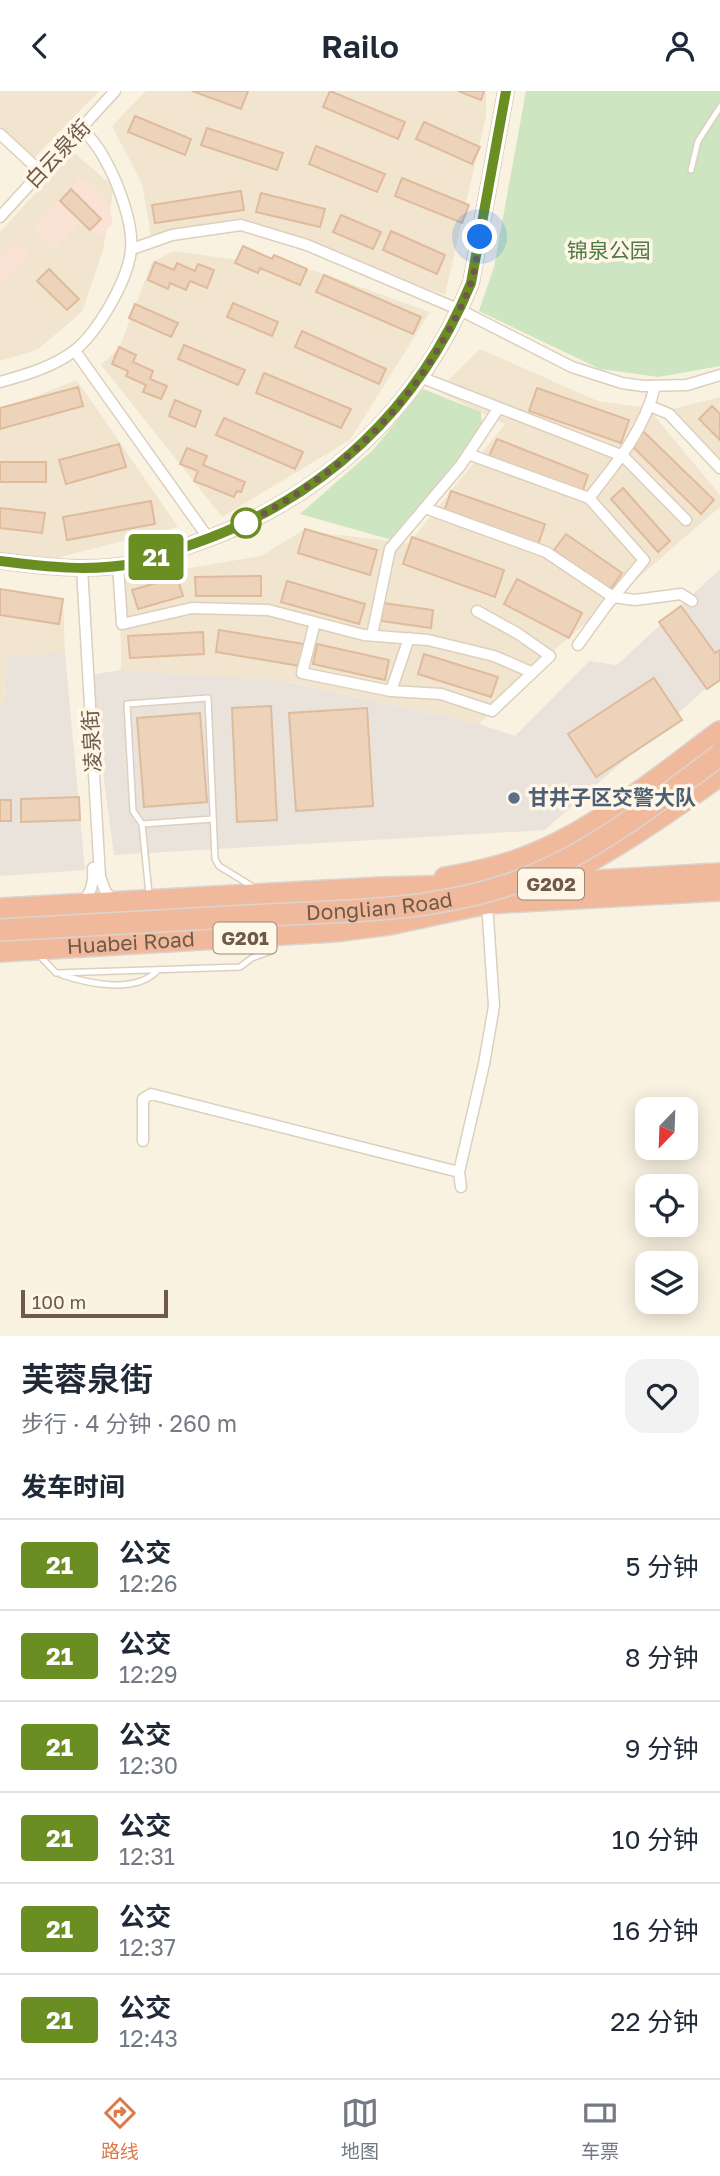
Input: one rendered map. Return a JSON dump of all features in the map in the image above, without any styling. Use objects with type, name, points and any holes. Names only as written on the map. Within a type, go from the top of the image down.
[{"type":"highway","name":"G201","points":[[381,888],[457,876],[535,854],[585,827],[720,732]]},
{"type":"highway","name":"Donglian Road","points":[[0,930],[396,908],[473,895],[539,873],[578,853],[720,755]]},
{"type":"highway","points":[[545,884],[647,827],[720,775]]},
{"type":"highway","name":"Huabei Road","points":[[0,909],[381,888],[545,884],[720,874]]},
{"type":"highway","name":"Huabei Road","points":[[0,951],[276,936],[388,924],[487,903],[720,890]]},
{"type":"street","name":"白云泉街","points":[[0,217],[116,91]]},
{"type":"street","points":[[0,561],[79,568],[139,563],[209,539],[278,506],[329,473],[373,435],[420,377],[460,310],[471,283],[506,91]]},
{"type":"street","points":[[0,382],[35,372],[75,351],[109,309],[125,271],[132,249],[121,193],[104,156],[82,127]]},
{"type":"street","points":[[0,134],[41,172]]},
{"type":"street","points":[[132,249],[172,235],[241,225],[307,245],[460,310],[572,367],[622,383],[687,385],[720,375]]},
{"type":"street","points":[[75,351],[209,539]]},
{"type":"street","points":[[420,377],[622,456],[687,520]]},
{"type":"street","points":[[589,498],[622,456],[650,406],[655,386]]},
{"type":"street","points":[[650,406],[669,414],[720,468]]},
{"type":"street","points":[[372,635],[390,549],[468,454],[498,409]]},
{"type":"street","points":[[468,454],[589,498],[644,561],[613,597],[578,645]]},
{"type":"street","points":[[425,508],[546,552],[613,597],[635,600],[681,594],[692,601]]},
{"type":"street","points":[[118,565],[122,624],[192,608],[268,610],[372,635],[428,640],[494,656],[531,672]]},
{"type":"street","name":"凌泉街","points":[[79,568],[100,877],[106,893],[122,902]]},
{"type":"street","name":"凌泉街","points":[[77,905],[89,894],[94,877],[79,568]]},
{"type":"street","points":[[315,622],[302,674],[391,691],[441,694],[492,711],[550,656],[517,633],[477,611]]},
{"type":"street","points":[[391,691],[409,638]]},
{"type":"street","points":[[461,1187],[459,1172],[484,1064],[494,1006],[487,903]]},
{"type":"street","points":[[143,1141],[143,1099],[151,1094],[459,1172]]},
{"type":"lane","points":[[691,170],[698,141],[720,107]]},
{"type":"lane","points":[[150,901],[142,824],[133,811],[127,704],[208,698],[215,859],[219,866],[267,895]]},
{"type":"lane","points":[[142,824],[213,819]]},
{"type":"lane","points":[[56,973],[240,967],[251,958],[271,951],[276,936]]},
{"type":"lane","points":[[34,949],[56,973],[98,985],[142,982],[158,970]]},
{"type":"shaded area","points":[[0,91],[99,91],[32,160],[0,128]]},
{"type":"shaded area","points":[[146,91],[486,91],[486,116],[445,295],[254,224],[151,235],[142,184],[112,126]]},
{"type":"shaded area","points":[[73,152],[114,187],[103,250],[82,312],[37,350],[0,361],[0,232]]},
{"type":"shaded area","points":[[80,176],[107,200],[113,223],[98,239],[81,222],[55,248],[33,229]]},
{"type":"shaded area","points":[[16,241],[30,254],[0,286],[0,257]]},
{"type":"shaded area","points":[[174,251],[316,271],[430,312],[350,440],[222,517],[101,365],[119,348],[152,262]]},
{"type":"shaded area","points":[[480,349],[598,401],[648,408],[720,495],[720,507],[558,647],[479,724],[289,682],[121,670],[120,580],[261,556],[302,531],[409,543],[505,424],[437,391]]},
{"type":"shaded area","points":[[77,380],[178,527],[41,562],[0,555],[0,410]]},
{"type":"shaded area","points":[[720,397],[720,460],[672,409]]},
{"type":"shaded area","points":[[720,569],[720,676],[545,830],[114,855],[90,675],[121,670],[283,681],[479,724],[515,736],[589,661],[617,665]]},
{"type":"shaded area","points":[[0,597],[63,599],[65,653],[7,658],[5,706],[0,704]]},
{"type":"shaded area","points":[[65,653],[85,870],[0,876],[0,704],[5,705],[7,657]]},
{"type":"green space","name":"锦泉公园","points":[[526,91],[720,91],[720,366],[659,377],[600,369],[479,311],[494,267]]},
{"type":"green space","points":[[423,389],[481,412],[482,424],[451,470],[392,540],[300,514],[373,450]]},
{"type":"building","points":[[192,91],[248,91],[241,109]]},
{"type":"building","points":[[330,91],[405,122],[398,139],[323,107]]},
{"type":"building","points":[[458,91],[484,91],[481,100]]},
{"type":"building","points":[[135,116],[191,139],[185,155],[128,132]]},
{"type":"building","points":[[424,122],[480,147],[472,164],[416,139]]},
{"type":"building","points":[[207,128],[283,153],[277,170],[201,145]]},
{"type":"building","points":[[316,146],[385,174],[377,192],[309,164]]},
{"type":"building","points":[[402,178],[469,205],[462,223],[395,196]]},
{"type":"building","points":[[71,189],[101,219],[90,230],[60,201]]},
{"type":"building","points":[[241,191],[244,210],[155,223],[152,205]]},
{"type":"building","points":[[261,193],[325,209],[320,227],[256,212]]},
{"type":"building","points":[[341,215],[381,232],[373,249],[333,232]]},
{"type":"building","points":[[391,231],[445,255],[437,274],[383,250]]},
{"type":"building","points":[[243,246],[272,259],[274,255],[307,269],[300,285],[260,268],[258,273],[235,263]]},
{"type":"building","points":[[155,262],[174,270],[177,263],[195,271],[198,264],[214,270],[207,288],[190,281],[186,290],[170,283],[168,289],[148,280]]},
{"type":"building","points":[[49,269],[79,299],[67,310],[37,281]]},
{"type":"building","points":[[324,275],[421,317],[413,334],[316,292]]},
{"type":"building","points":[[233,303],[278,322],[272,336],[227,317]]},
{"type":"building","points":[[135,304],[178,323],[171,337],[129,318]]},
{"type":"building","points":[[302,331],[386,369],[379,384],[295,347]]},
{"type":"building","points":[[184,345],[245,370],[238,385],[178,359]]},
{"type":"building","points":[[119,347],[136,355],[133,362],[153,371],[150,379],[167,386],[161,399],[143,392],[146,385],[126,376],[128,371],[112,364]]},
{"type":"building","points":[[264,373],[351,409],[341,428],[256,393]]},
{"type":"building","points":[[78,387],[83,406],[0,429],[0,408]]},
{"type":"building","points":[[537,388],[629,420],[621,443],[529,411]]},
{"type":"building","points":[[175,400],[201,411],[195,427],[169,416]]},
{"type":"building","points":[[712,406],[720,414],[720,440],[699,419]]},
{"type":"building","points":[[224,418],[303,452],[295,469],[216,435]]},
{"type":"building","points":[[644,432],[714,500],[701,514],[631,445]]},
{"type":"building","points":[[497,439],[588,475],[582,493],[489,456]]},
{"type":"building","points":[[119,444],[126,467],[66,484],[59,460]]},
{"type":"building","points":[[187,448],[207,456],[203,465],[245,482],[241,492],[237,491],[234,497],[194,481],[198,471],[180,464]]},
{"type":"building","points":[[0,462],[46,462],[46,482],[0,482]]},
{"type":"building","points":[[623,488],[670,541],[658,552],[611,499]]},
{"type":"building","points":[[451,491],[545,524],[538,545],[444,512]]},
{"type":"building","points":[[151,501],[155,524],[67,540],[63,517]]},
{"type":"building","points":[[0,508],[45,513],[42,533],[0,528]]},
{"type":"building","points":[[305,529],[377,550],[370,575],[298,553]]},
{"type":"building","points":[[566,534],[622,573],[610,590],[554,550]]},
{"type":"building","points":[[412,537],[504,570],[495,597],[403,564]]},
{"type":"building","points":[[261,576],[261,596],[196,596],[195,577]]},
{"type":"building","points":[[177,577],[183,596],[138,609],[132,590]]},
{"type":"building","points":[[517,579],[582,613],[569,638],[504,604]]},
{"type":"building","points":[[287,581],[365,604],[359,624],[281,602]]},
{"type":"building","points":[[0,589],[63,599],[59,624],[0,615]]},
{"type":"building","points":[[383,603],[433,610],[431,628],[381,621]]},
{"type":"building","points":[[681,606],[715,653],[720,650],[720,680],[707,689],[659,622]]},
{"type":"building","points":[[219,630],[304,644],[300,666],[216,652]]},
{"type":"building","points":[[203,632],[204,654],[130,658],[128,636]]},
{"type":"building","points":[[317,644],[389,660],[385,680],[313,664]]},
{"type":"building","points":[[424,654],[498,677],[491,697],[418,674]]},
{"type":"building","points":[[654,678],[682,720],[596,777],[568,734]]},
{"type":"building","points":[[271,706],[277,820],[237,822],[232,708]]},
{"type":"building","points":[[367,708],[373,806],[296,811],[289,713]]},
{"type":"building","points":[[200,713],[207,802],[144,807],[137,718]]},
{"type":"building","points":[[79,797],[80,820],[21,822],[21,799]]},
{"type":"building","points":[[0,800],[11,800],[11,821],[0,821]]},
{"type":"bus line","name":"21","points":[[0,561],[75,568],[139,563],[209,539],[278,506],[329,473],[373,435],[425,371],[460,310],[471,283],[506,91]]},
{"type":"place","name":"甘井子区交警大队","points":[[514,798]]},
{"type":"route","points":[[246,523],[244,524],[329,473],[373,435],[425,371],[460,310],[471,283],[480,237]]}]
